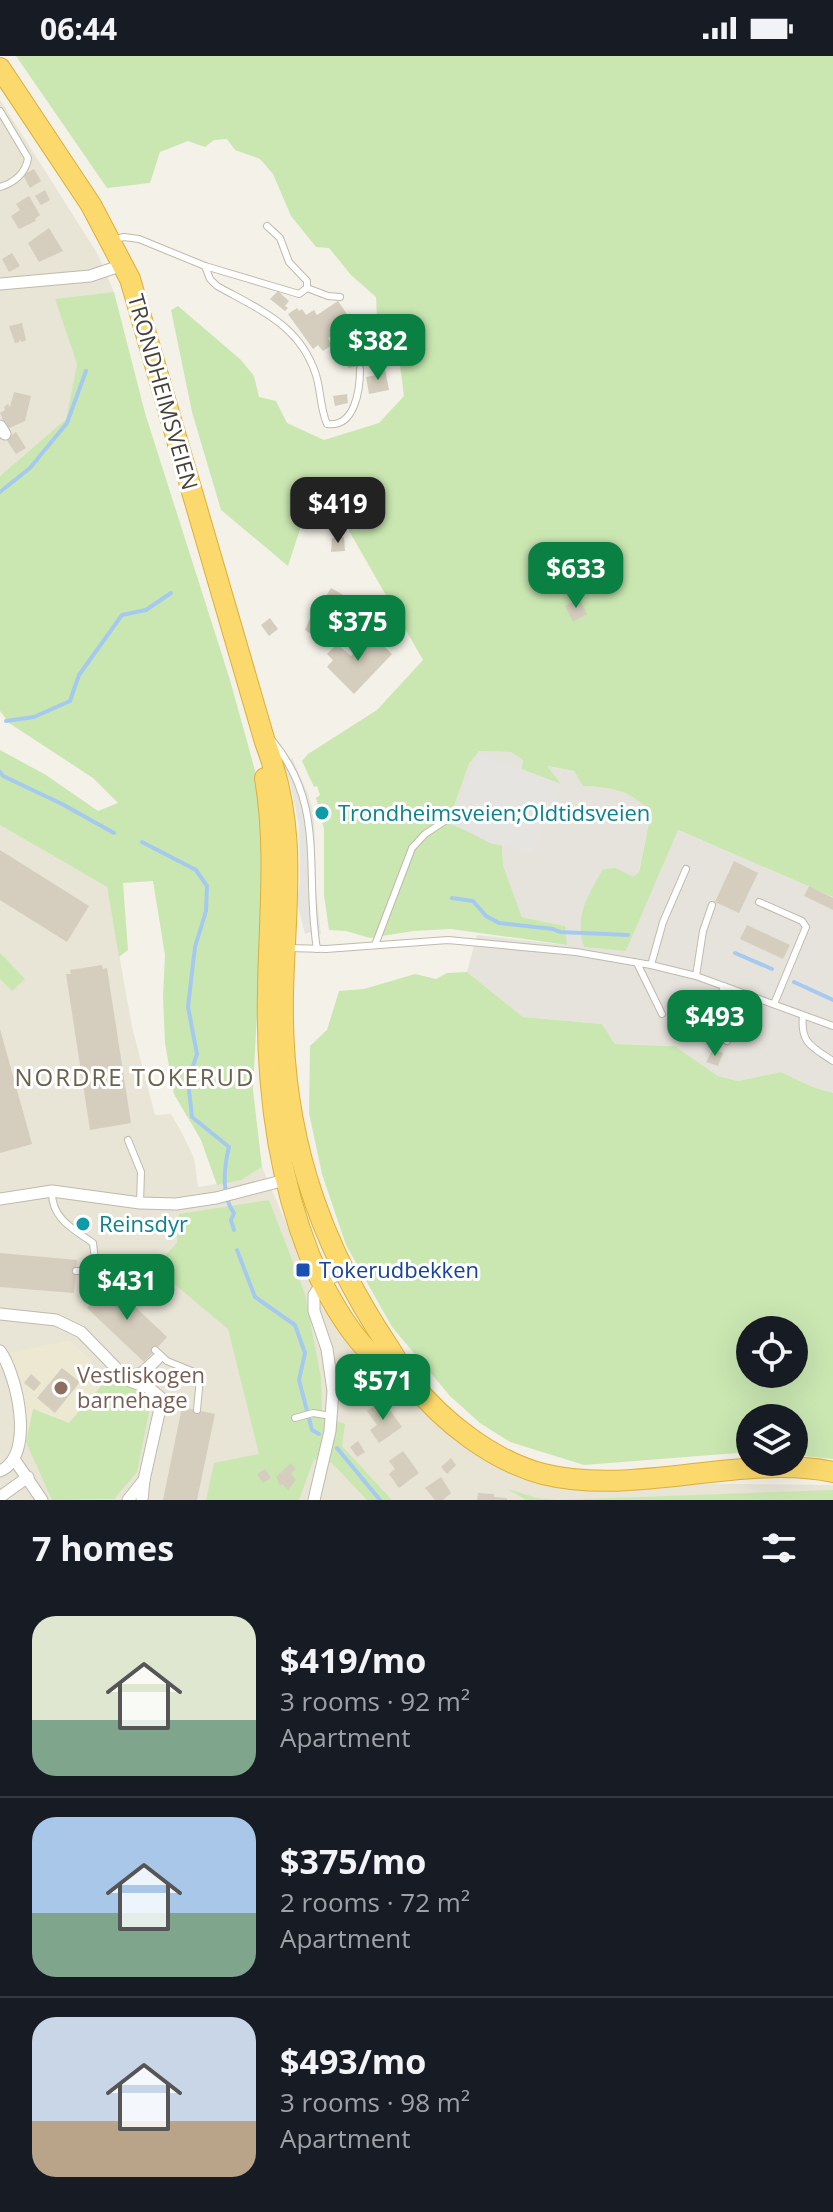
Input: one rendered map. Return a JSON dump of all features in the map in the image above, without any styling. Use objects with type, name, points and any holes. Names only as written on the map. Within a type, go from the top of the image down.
[{"type":"highway","name":"TRONDHEIMSVEIEN","points":[[0,68],[53,145],[111,240],[143,320],[281,788],[289,841],[277,948],[292,1119],[297,1220],[322,1283],[347,1323],[377,1360],[411,1381]]},
{"type":"highway","name":"TRONDHEIMSVEIEN","points":[[295,1178],[364,1309],[411,1381],[457,1427],[483,1446],[528,1469],[554,1476],[604,1480],[781,1469],[833,1472]]},
{"type":"street","points":[[0,284],[90,276],[123,265]]},
{"type":"street","points":[[0,1199],[52,1191],[140,1203],[191,1202],[295,1178]]},
{"type":"street","points":[[314,1500],[326,1454],[333,1391],[330,1365],[313,1306],[315,1291],[322,1283],[343,1272]]},
{"type":"street","points":[[0,1314],[56,1320],[81,1332],[119,1371],[129,1376],[142,1373],[156,1354]]},
{"type":"street","points":[[0,1351],[11,1370],[18,1397],[19,1437],[11,1465],[0,1471]]},
{"type":"street","points":[[129,1376],[130,1381],[149,1388],[161,1398],[142,1500]]},
{"type":"street","points":[[14,1459],[42,1500]]},
{"type":"street","points":[[0,1497],[28,1477]]},
{"type":"street","points":[[128,1500],[144,1480]]},
{"type":"lane","points":[[0,111],[28,158],[26,168],[0,187]]},
{"type":"lane","points":[[267,226],[280,238],[289,262],[307,281],[307,288]]},
{"type":"lane","points":[[111,240],[124,237],[139,239],[205,266],[287,292],[299,294],[307,288]]},
{"type":"lane","points":[[205,266],[210,279],[217,286],[272,317],[296,337],[315,370],[327,424],[345,421],[351,412],[360,369]]},
{"type":"lane","points":[[307,288],[340,297]]},
{"type":"lane","points":[[263,734],[290,762],[303,793],[310,823],[311,893],[317,949]]},
{"type":"lane","points":[[375,945],[412,848],[425,834],[454,815]]},
{"type":"lane","points":[[651,965],[663,922],[686,869]]},
{"type":"lane","points":[[759,902],[802,921],[806,927],[774,1004]]},
{"type":"lane","points":[[696,976],[703,931],[712,905]]},
{"type":"lane","points":[[277,948],[317,949],[448,940],[576,952],[696,976],[833,1026]]},
{"type":"lane","points":[[637,963],[662,1014]]},
{"type":"lane","points":[[724,986],[717,1005],[717,1028],[727,1041]]},
{"type":"lane","points":[[803,1016],[801,1031],[808,1043],[833,1061]]},
{"type":"lane","points":[[128,1140],[141,1172],[140,1203]]},
{"type":"lane","points":[[52,1191],[51,1202],[58,1217],[93,1243],[99,1294]]},
{"type":"lane","points":[[76,1271],[96,1271]]},
{"type":"lane","points":[[156,1354],[200,1377],[197,1410]]},
{"type":"lane","points":[[299,1417],[313,1413],[332,1416]]},
{"type":"shaded area","points":[[0,100],[97,253],[114,292],[56,300],[77,364],[66,419],[0,476]]},
{"type":"shaded area","points":[[479,751],[511,752],[560,783],[546,766],[574,771],[584,786],[610,787],[637,798],[651,812],[639,871],[633,878],[616,868],[626,951],[677,830],[833,897],[833,1093],[781,1072],[738,1081],[718,1076],[675,1046],[615,1044],[602,1024],[523,1017],[467,972],[477,935],[566,945],[565,926],[522,917],[503,865],[502,845],[448,823],[469,764]]},
{"type":"shaded area","points":[[478,754],[561,784],[532,852],[490,843],[451,823]]},
{"type":"shaded area","points":[[292,758],[314,816],[321,935],[314,931],[305,934],[297,903],[299,825],[283,764]]},
{"type":"shaded area","points":[[0,825],[107,887],[132,1027],[155,1115],[171,1114],[194,1158],[198,1187],[241,1180],[262,1167],[323,1309],[391,1372],[550,1482],[833,1485],[833,1500],[0,1500]]},
{"type":"shaded area","name":"Vestliskogen barnehage","points":[[69,1340],[89,1357],[104,1400],[73,1439],[23,1440],[25,1401],[9,1353]]},
{"type":"green space","points":[[16,56],[833,56],[833,897],[678,830],[626,951],[584,947],[581,925],[588,897],[603,869],[616,868],[633,877],[639,872],[651,812],[620,791],[583,786],[574,771],[547,766],[561,784],[522,769],[523,760],[511,752],[479,751],[469,764],[448,823],[502,845],[503,865],[522,917],[565,926],[567,945],[451,929],[370,938],[329,930],[324,895],[324,829],[316,798],[320,795],[302,761],[308,754],[377,710],[423,660],[336,508],[306,511],[288,566],[221,510],[192,412],[171,310],[178,306],[240,359],[254,376],[259,397],[276,401],[287,423],[324,440],[379,423],[404,396],[400,365],[385,362],[370,364],[361,347],[377,319],[376,297],[351,275],[329,248],[316,247],[291,216],[273,174],[260,159],[235,150],[227,139],[214,140],[205,147],[188,141],[160,152],[150,183],[107,188]]},
{"type":"green space","points":[[114,292],[145,413],[230,680],[261,792],[263,896],[253,1090],[262,1167],[241,1180],[217,1185],[201,1140],[174,1094],[165,1043],[165,955],[153,881],[123,883],[128,950],[119,957],[107,887],[0,825],[0,750],[46,775],[98,811],[118,803],[93,778],[9,723],[0,711],[0,476],[66,419],[77,364],[55,299]]},
{"type":"green space","points":[[0,953],[25,979],[12,991],[0,979]]},
{"type":"green space","points":[[467,972],[523,1017],[602,1024],[615,1044],[675,1046],[718,1076],[738,1081],[781,1072],[833,1093],[833,1459],[808,1456],[808,1404],[736,1404],[736,1453],[584,1465],[510,1442],[480,1423],[450,1396],[392,1327],[346,1245],[322,1174],[309,1113],[310,1046],[327,1030],[339,991],[364,989],[415,974],[436,979],[447,973]]},
{"type":"green space","points":[[269,1200],[305,1294],[321,1378],[322,1416],[345,1424],[342,1446],[392,1500],[367,1500],[332,1463],[314,1459],[299,1500],[206,1500],[214,1463],[259,1454],[228,1329],[154,1267],[177,1243],[179,1214]]},
{"type":"green space","points":[[110,1376],[153,1393],[137,1472],[114,1499],[52,1500],[26,1442],[33,1409],[69,1423]]},
{"type":"green space","points":[[508,1489],[537,1498],[558,1500],[526,1500]]},
{"type":"green space","points":[[833,1490],[833,1500],[558,1500]]},
{"type":"building","points":[[34,169],[41,181],[30,188],[23,175]]},
{"type":"building","points":[[45,190],[50,200],[41,205],[35,196]]},
{"type":"building","points":[[29,196],[40,215],[36,221],[19,229],[11,216],[20,210],[16,204]]},
{"type":"building","points":[[49,228],[63,251],[39,262],[28,243]]},
{"type":"building","points":[[12,253],[20,266],[9,272],[2,259]]},
{"type":"building","points":[[278,291],[289,301],[285,311],[270,299]]},
{"type":"building","points":[[338,301],[358,330],[337,344],[331,336],[328,338],[332,345],[323,351],[318,345],[313,349],[288,314],[297,308],[306,315],[314,310],[317,315]]},
{"type":"building","points":[[22,323],[26,340],[22,342],[19,339],[20,342],[15,343],[9,326]]},
{"type":"building","points":[[356,350],[359,366],[348,368],[347,352]]},
{"type":"building","points":[[385,369],[389,390],[369,394],[366,377],[377,375],[376,371]]},
{"type":"building","points":[[14,392],[31,396],[25,421],[7,429],[0,413],[8,404],[10,407]]},
{"type":"building","points":[[347,394],[348,403],[335,406],[333,396]]},
{"type":"building","points":[[16,432],[26,448],[16,454],[6,439]]},
{"type":"building","points":[[344,537],[345,551],[331,552],[332,538]]},
{"type":"building","points":[[331,588],[345,596],[325,624],[325,629],[335,635],[328,645],[305,630],[312,614],[314,616]]},
{"type":"building","points":[[580,599],[587,614],[573,622],[565,606]]},
{"type":"building","points":[[270,618],[278,629],[269,636],[261,625]]},
{"type":"building","points":[[372,635],[392,654],[354,694],[327,667],[333,660],[327,654],[337,644],[351,656]]},
{"type":"building","points":[[0,850],[89,906],[67,942],[0,900]]},
{"type":"building","points":[[734,861],[758,873],[739,913],[715,902]]},
{"type":"building","points":[[809,886],[833,898],[833,910],[804,896]]},
{"type":"building","points":[[747,925],[790,945],[783,959],[740,939]]},
{"type":"building","points":[[102,965],[103,969],[107,968],[131,1123],[90,1130],[66,974],[71,974],[70,970]]},
{"type":"building","points":[[0,1029],[32,1144],[0,1153]]},
{"type":"building","points":[[713,1049],[723,1053],[718,1066],[706,1062]]},
{"type":"building","points":[[0,1253],[77,1260],[74,1293],[0,1287]]},
{"type":"building","points":[[110,1283],[167,1337],[144,1362],[87,1308]]},
{"type":"building","points":[[62,1368],[80,1382],[55,1413],[37,1398]]},
{"type":"building","points":[[31,1374],[41,1383],[34,1391],[24,1383]]},
{"type":"building","points":[[383,1400],[402,1427],[379,1443],[370,1430],[377,1425],[367,1411]]},
{"type":"building","points":[[182,1407],[215,1414],[197,1500],[163,1500]]},
{"type":"building","points":[[358,1441],[365,1452],[357,1457],[350,1447]]},
{"type":"building","points":[[403,1451],[419,1473],[399,1488],[389,1474],[395,1469],[389,1461]]},
{"type":"building","points":[[451,1458],[456,1465],[447,1474],[441,1467]]},
{"type":"building","points":[[291,1463],[296,1469],[291,1473],[296,1480],[288,1490],[282,1484],[280,1486],[276,1477]]},
{"type":"building","points":[[265,1469],[271,1478],[263,1483],[257,1474]]},
{"type":"building","points":[[441,1477],[451,1493],[443,1500],[435,1500],[425,1488]]},
{"type":"building","points":[[478,1493],[494,1494],[494,1497],[507,1500],[477,1500]]},
{"type":"waterway","points":[[0,492],[30,468],[67,423],[86,371]]},
{"type":"waterway","points":[[6,721],[34,717],[70,701],[79,675],[122,615],[146,610],[171,593]]},
{"type":"waterway","name":"Tokerudbekken","points":[[0,772],[114,833]]},
{"type":"waterway","name":"Tokerudbekken","points":[[142,842],[196,870],[207,886],[206,911],[195,947],[188,1007],[197,1054],[188,1081],[192,1117],[229,1147],[225,1181],[227,1198],[234,1213],[231,1220],[234,1230]]},
{"type":"waterway","points":[[452,898],[473,901],[486,916],[499,923],[560,932],[628,935]]},
{"type":"waterway","points":[[735,953],[772,969]]},
{"type":"waterway","points":[[794,982],[833,1000]]},
{"type":"waterway","name":"Tokerudbekken","points":[[237,1250],[255,1297],[295,1325],[305,1353],[299,1380],[312,1430],[319,1434]]},
{"type":"waterway","name":"Tokerudbekken","points":[[337,1448],[380,1500]]},
{"type":"place","name":"Trondheimsveien;Oldtidsveien","points":[[322,813]]},
{"type":"place","name":"Reinsdyr","points":[[83,1224]]},
{"type":"place","name":"Tokerudbekken","points":[[303,1270]]},
{"type":"place","name":"Vestliskogen barnehage","points":[[61,1388]]},
{"type":"district","name":"NORDRE TOKERUD","points":[[135,1078]]}]
